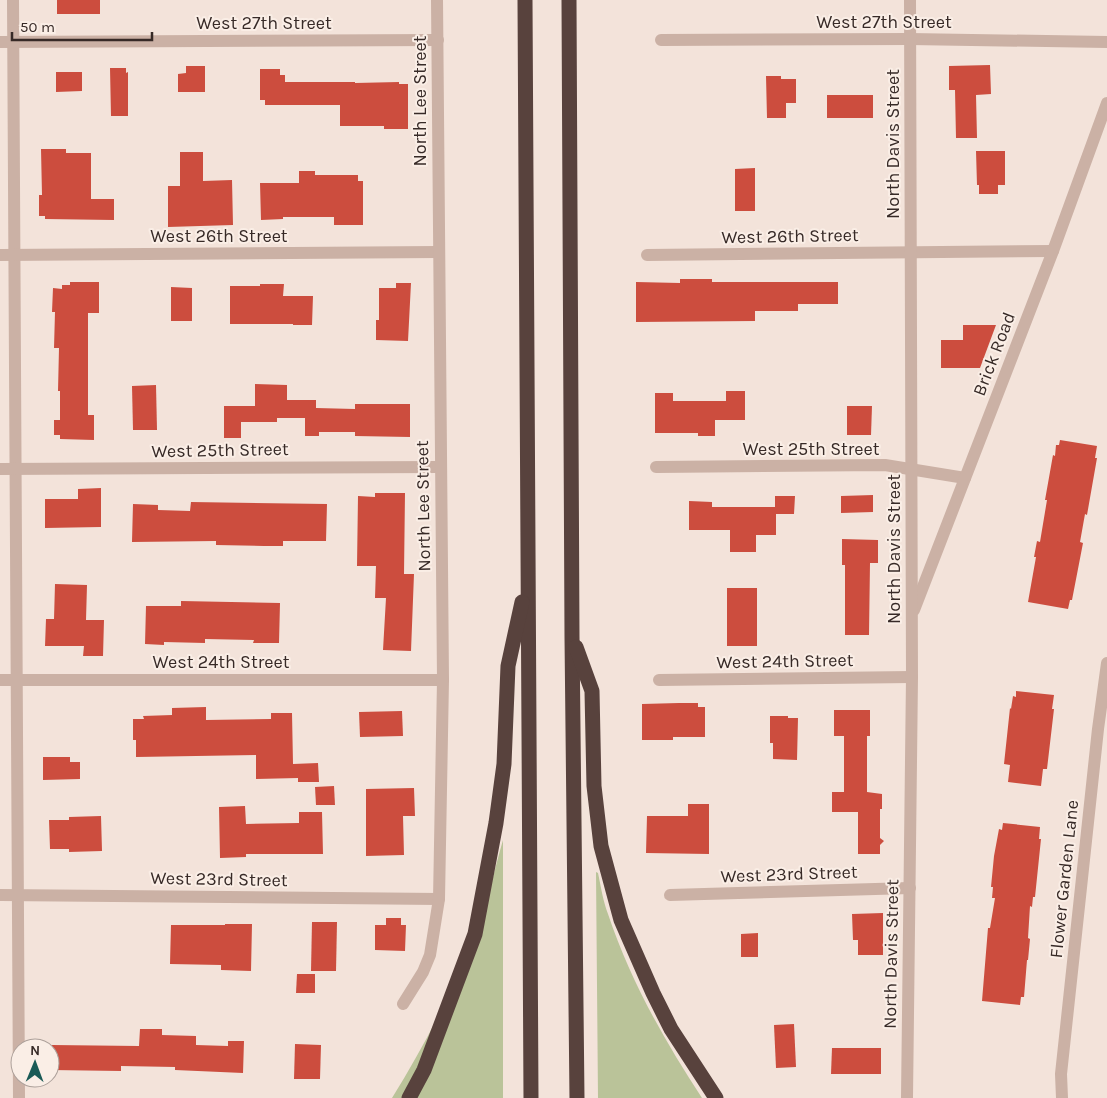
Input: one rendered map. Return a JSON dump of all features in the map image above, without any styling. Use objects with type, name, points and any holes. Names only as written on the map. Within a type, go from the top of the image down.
[{"type":"highway","points":[[525,0],[531,1098]]},
{"type":"highway","points":[[569,0],[576,1098]]},
{"type":"highway","points":[[409,1098],[424,1070],[475,934],[496,823],[504,764],[508,666],[528,576]]},
{"type":"highway","points":[[572,637],[592,691],[594,786],[601,846],[621,920],[671,1029],[716,1098]]},
{"type":"street","points":[[13,0],[19,1098]]},
{"type":"street","name":"North Lee Street","points":[[403,1004],[423,972],[430,955],[439,899],[443,680],[438,252],[438,0]]},
{"type":"street","name":"North Davis Street","points":[[908,1098],[912,677],[910,0]]},
{"type":"street","name":"West 27th Street","points":[[662,40],[910,39],[1107,42]]},
{"type":"street","name":"West 27th Street","points":[[0,42],[438,40]]},
{"type":"street","name":"Brick Road","points":[[911,616],[1053,251],[1107,103]]},
{"type":"street","name":"West 26th Street","points":[[648,256],[1053,251]]},
{"type":"street","name":"West 26th Street","points":[[0,255],[438,252]]},
{"type":"street","name":"West 25th Street","points":[[656,467],[885,465],[964,478]]},
{"type":"street","name":"West 25th Street","points":[[0,469],[440,467]]},
{"type":"street","name":"Flower Garden Lane","points":[[1062,1098],[1061,1074],[1098,729],[1105,691],[1107,663]]},
{"type":"street","name":"West 24th Street","points":[[659,680],[912,677]]},
{"type":"street","name":"West 24th Street","points":[[0,680],[443,680]]},
{"type":"street","name":"West 23rd Street","points":[[670,895],[910,888]]},
{"type":"street","name":"West 23rd Street","points":[[0,895],[439,899]]},
{"type":"green space","points":[[503,840],[503,1098],[392,1098],[428,1035],[470,947],[483,914]]},
{"type":"green space","points":[[596,872],[598,873],[605,904],[617,938],[637,986],[661,1032],[702,1098],[598,1098]]},
{"type":"building","points":[[57,0],[100,0],[100,14],[57,14]]},
{"type":"building","points":[[990,65],[991,94],[976,95],[977,138],[956,138],[955,90],[949,90],[949,66]]},
{"type":"building","points":[[186,66],[205,66],[205,92],[178,92],[178,74],[186,73]]},
{"type":"building","points":[[110,68],[126,68],[126,73],[128,72],[128,116],[111,116]]},
{"type":"building","points":[[260,69],[280,69],[280,75],[285,75],[285,82],[399,82],[399,84],[408,84],[408,129],[384,129],[384,126],[340,126],[340,105],[265,105],[265,100],[260,100]]},
{"type":"building","points":[[56,72],[82,72],[82,91],[56,92]]},
{"type":"building","points":[[766,76],[796,79],[796,103],[786,103],[786,118],[767,118]]},
{"type":"building","points":[[827,95],[873,95],[873,118],[827,118]]},
{"type":"building","points":[[41,149],[66,149],[66,153],[91,153],[91,199],[114,199],[114,220],[45,219],[45,216],[39,216],[39,195],[42,195]]},
{"type":"building","points":[[976,151],[1005,151],[1005,185],[998,185],[998,194],[979,194]]},
{"type":"building","points":[[180,152],[203,152],[203,181],[232,180],[233,225],[168,227],[168,186],[180,186]]},
{"type":"building","points":[[755,168],[755,211],[735,211],[735,169]]},
{"type":"building","points":[[299,171],[315,171],[315,175],[358,175],[358,181],[363,181],[363,225],[334,225],[334,217],[283,217],[283,219],[261,220],[260,183],[299,183]]},
{"type":"building","points":[[680,279],[712,279],[712,282],[838,282],[838,304],[798,304],[798,311],[755,311],[755,321],[636,322],[636,282],[680,283]]},
{"type":"building","points":[[70,282],[99,282],[99,313],[88,313],[88,415],[94,415],[94,440],[60,439],[60,435],[54,435],[54,420],[60,420],[60,391],[58,391],[59,348],[54,348],[55,312],[52,312],[53,288],[62,289],[62,285],[70,285]]},
{"type":"building","points":[[396,283],[411,283],[408,341],[376,340],[376,320],[379,320],[379,288],[396,288]]},
{"type":"building","points":[[260,284],[284,284],[283,296],[313,296],[312,325],[230,324],[230,286],[260,286]]},
{"type":"building","points":[[171,287],[192,288],[192,321],[171,321]]},
{"type":"building","points":[[963,325],[996,325],[980,368],[941,368],[941,340],[963,340]]},
{"type":"building","points":[[255,384],[287,385],[287,400],[316,400],[316,408],[355,409],[355,404],[410,404],[410,437],[355,436],[355,432],[319,432],[319,436],[305,436],[305,418],[277,418],[277,422],[241,422],[241,438],[224,438],[224,406],[255,406]]},
{"type":"building","points":[[156,385],[157,430],[133,430],[132,386]]},
{"type":"building","points":[[726,391],[745,391],[745,420],[715,420],[715,436],[698,436],[698,433],[655,433],[655,393],[673,393],[673,401],[726,401]]},
{"type":"building","points":[[847,406],[872,406],[871,435],[847,435]]},
{"type":"building","points":[[1060,440],[1097,446],[1095,458],[1097,458],[1087,515],[1085,514],[1080,542],[1083,543],[1072,600],[1070,600],[1068,609],[1028,602],[1037,541],[1040,542],[1053,455],[1055,456],[1056,445],[1059,445]]},
{"type":"building","points":[[101,488],[101,527],[45,528],[45,499],[78,499],[78,489]]},
{"type":"building","points":[[375,493],[405,493],[404,574],[414,574],[411,651],[383,650],[386,598],[375,598],[376,566],[357,566],[358,496],[375,497]]},
{"type":"building","points":[[873,495],[873,512],[841,513],[841,496]]},
{"type":"building","points":[[775,496],[795,496],[794,514],[776,514],[776,535],[756,535],[756,552],[730,552],[730,530],[689,530],[689,501],[712,502],[712,507],[775,507]]},
{"type":"building","points":[[191,502],[327,504],[326,541],[283,541],[283,546],[216,545],[216,541],[132,542],[133,504],[158,505],[158,510],[190,511]]},
{"type":"building","points":[[842,539],[878,540],[878,563],[870,563],[869,635],[845,635],[845,565],[842,565]]},
{"type":"building","points":[[55,584],[87,585],[86,620],[104,620],[103,656],[83,656],[84,646],[45,646],[46,619],[54,619]]},
{"type":"building","points":[[727,588],[757,588],[757,646],[727,646]]},
{"type":"building","points":[[181,601],[280,603],[279,643],[253,643],[254,640],[205,639],[205,643],[164,642],[164,645],[145,644],[146,606],[181,606]]},
{"type":"building","points":[[1016,691],[1054,695],[1047,769],[1043,769],[1041,786],[1008,782],[1010,765],[1004,764],[1010,708],[1013,696],[1016,697]]},
{"type":"building","points":[[698,703],[698,707],[705,707],[705,737],[673,737],[673,740],[642,740],[642,704]]},
{"type":"building","points":[[206,707],[206,720],[271,719],[271,713],[292,713],[293,764],[318,763],[319,782],[298,782],[298,778],[256,779],[256,755],[136,757],[136,740],[133,740],[133,719],[144,719],[143,716],[172,715],[172,708]]},
{"type":"building","points":[[834,710],[870,710],[870,736],[867,736],[867,792],[882,794],[880,838],[884,841],[880,845],[880,854],[858,854],[858,812],[832,812],[832,792],[844,792],[844,736],[834,736]]},
{"type":"building","points":[[402,711],[403,736],[360,737],[359,712]]},
{"type":"building","points":[[770,716],[798,718],[797,760],[773,759],[773,743],[770,743]]},
{"type":"building","points":[[43,757],[70,757],[70,762],[80,762],[80,779],[43,780]]},
{"type":"building","points":[[334,786],[335,805],[316,805],[315,787]]},
{"type":"building","points":[[414,788],[415,816],[403,816],[404,855],[366,856],[366,789]]},
{"type":"building","points":[[688,804],[709,804],[709,854],[646,853],[647,816],[688,816]]},
{"type":"building","points":[[245,806],[246,824],[299,823],[299,812],[322,812],[323,854],[246,854],[246,857],[220,858],[219,807]]},
{"type":"building","points":[[101,816],[102,851],[69,852],[69,849],[50,849],[49,820],[69,820],[69,817]]},
{"type":"building","points":[[1003,823],[1040,827],[1039,839],[1041,839],[1035,897],[1033,897],[1032,907],[1030,906],[1028,938],[1030,939],[1024,997],[1021,997],[1020,1005],[982,1001],[988,928],[990,928],[995,898],[992,898],[993,887],[991,887],[994,856],[999,829],[1002,830]]},
{"type":"building","points":[[883,913],[883,955],[858,955],[858,940],[853,940],[852,914]]},
{"type":"building","points":[[386,918],[401,918],[401,925],[406,925],[405,951],[375,950],[375,925],[386,925]]},
{"type":"building","points":[[312,922],[337,922],[336,971],[311,971]]},
{"type":"building","points":[[252,924],[251,971],[221,970],[221,965],[170,964],[171,925]]},
{"type":"building","points":[[758,933],[758,957],[741,957],[741,934]]},
{"type":"building","points":[[297,974],[315,974],[315,993],[296,993]]},
{"type":"building","points":[[794,1024],[796,1067],[776,1068],[774,1025]]},
{"type":"building","points":[[140,1029],[162,1029],[162,1035],[196,1036],[196,1045],[228,1046],[228,1041],[244,1041],[243,1073],[175,1070],[175,1067],[121,1066],[121,1071],[60,1070],[60,1045],[139,1046]]},
{"type":"building","points":[[295,1044],[321,1045],[320,1079],[294,1079]]},
{"type":"building","points":[[832,1048],[881,1048],[881,1074],[831,1074]]}]
